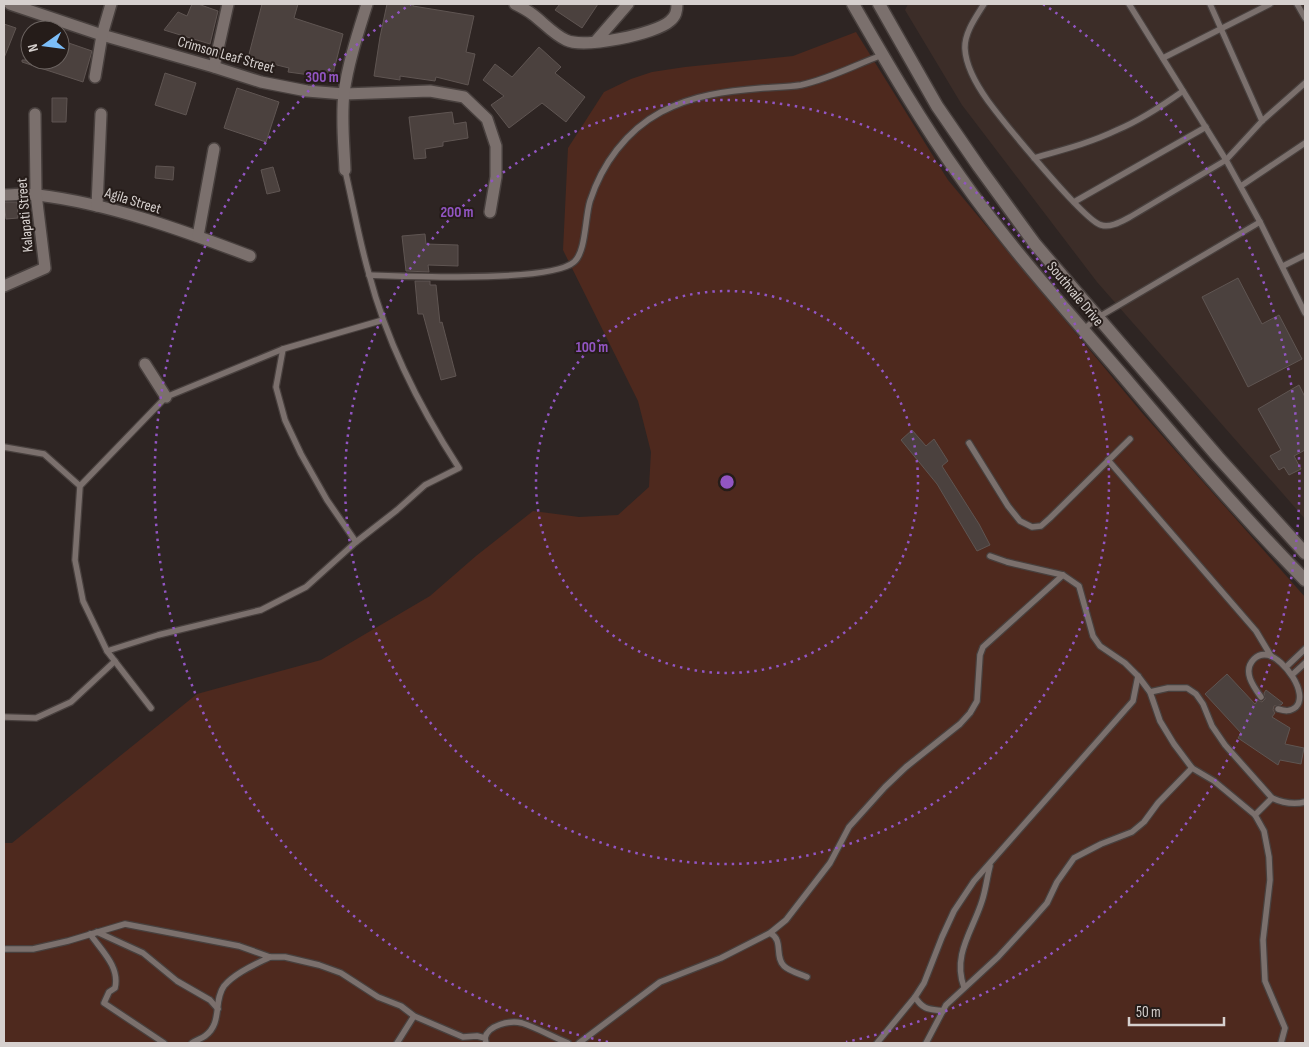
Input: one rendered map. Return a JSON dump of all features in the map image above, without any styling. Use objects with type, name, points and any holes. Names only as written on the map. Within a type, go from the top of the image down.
[{"type":"street","name":"Crimson Leaf Street","points":[[10,4],[102,36],[261,82],[306,91],[344,94],[430,91],[464,98],[487,119],[496,146],[496,177],[490,212]]},
{"type":"street","points":[[94,77],[102,36],[111,4]]},
{"type":"street","points":[[214,67],[228,4]]},
{"type":"street","points":[[346,170],[343,140],[344,94],[367,4]]},
{"type":"street","points":[[516,4],[531,12],[554,33],[567,41],[582,43],[647,33],[658,29],[670,21],[677,12],[677,4]]},
{"type":"street","points":[[595,42],[628,4]]},
{"type":"street","name":"Southvale Drive","points":[[853,4],[920,118],[962,179],[1021,256],[1203,470],[1270,545],[1305,580]]},
{"type":"street","name":"Southvale Drive","points":[[878,4],[937,106],[978,167],[1035,244],[1218,457],[1305,553]]},
{"type":"street","name":"Kalapati Street","points":[[4,286],[45,268],[36,194],[35,114]]},
{"type":"street","points":[[97,206],[101,114]]},
{"type":"street","points":[[198,236],[214,150]]},
{"type":"street","name":"Agila Street","points":[[4,195],[36,194],[97,206],[198,236],[250,256]]},
{"type":"street","points":[[145,364],[166,397]]},
{"type":"lane","points":[[984,4],[966,35],[964,49],[969,67],[988,100],[1034,158],[1074,202],[1100,226],[1117,223],[1226,160],[1262,121],[1305,83]]},
{"type":"lane","points":[[1130,4],[1241,186],[1283,266],[1305,313]]},
{"type":"lane","points":[[1210,4],[1262,121]]},
{"type":"lane","points":[[1163,58],[1270,4]]},
{"type":"lane","points":[[1297,4],[1305,18]]},
{"type":"lane","points":[[369,275],[496,276],[543,273],[561,269],[574,262],[580,255],[590,202],[606,164],[628,136],[660,113],[689,99],[735,90],[799,85],[823,79],[882,55]]},
{"type":"lane","points":[[1034,158],[1080,145],[1118,130],[1155,110],[1183,91]]},
{"type":"lane","points":[[1074,202],[1206,127]]},
{"type":"lane","points":[[1241,186],[1305,143]]},
{"type":"lane","points":[[107,651],[158,635],[260,610],[306,588],[356,542],[425,485],[458,468],[434,431],[410,384],[383,320],[369,275],[346,170]]},
{"type":"lane","points":[[1083,330],[1097,318],[1260,222]]},
{"type":"lane","points":[[1283,266],[1305,255]]},
{"type":"lane","points":[[151,708],[107,651],[83,601],[75,560],[80,486],[166,397],[282,349],[383,320]]},
{"type":"lane","points":[[282,349],[276,387],[285,420],[301,454],[327,500],[356,542]]},
{"type":"lane","points":[[969,443],[1008,506],[1020,521],[1032,527],[1041,526],[1050,518],[1130,439]]},
{"type":"lane","points":[[4,447],[44,454],[80,486]]},
{"type":"lane","points":[[1108,460],[1256,631],[1272,656],[1293,674],[1302,687],[1303,704],[1286,712],[1278,710]]},
{"type":"lane","points":[[990,556],[1007,562],[1063,575],[1079,586],[1092,636],[1100,646],[1125,663],[1138,676],[1150,692],[1160,721],[1192,768],[1214,781],[1255,815],[1264,831],[1269,857],[1270,880],[1263,940],[1265,981],[1285,1028],[1281,1043]]},
{"type":"lane","points":[[579,1043],[660,982],[721,958],[770,933],[786,920],[830,863],[849,827],[855,820],[899,774],[960,724],[970,712],[977,701],[980,655],[983,648],[1063,575]]},
{"type":"lane","points":[[1286,667],[1305,650]]},
{"type":"lane","points":[[1261,697],[1250,681],[1249,665],[1261,654],[1272,656]]},
{"type":"lane","points":[[4,717],[36,718],[71,702],[115,661]]},
{"type":"lane","points":[[1293,674],[1305,663]]},
{"type":"lane","points":[[877,1043],[915,997],[924,983],[954,911],[974,882],[1133,701],[1138,676]]},
{"type":"lane","points":[[1150,692],[1168,688],[1187,688],[1196,694],[1203,704],[1212,726],[1225,745],[1272,798],[1280,802],[1295,804],[1305,802]]},
{"type":"lane","points":[[926,1043],[946,1005],[998,957],[1032,920],[1046,903],[1056,882],[1074,858],[1101,844],[1132,832],[1144,822],[1158,803],[1192,768]]},
{"type":"lane","points":[[1255,815],[1272,798]]},
{"type":"lane","points":[[964,988],[960,976],[962,955],[968,934],[982,901],[990,864]]},
{"type":"lane","points":[[4,949],[33,950],[125,924],[239,946],[270,958]]},
{"type":"lane","points":[[97,932],[143,953],[177,981],[210,1000],[218,1008]]},
{"type":"lane","points":[[770,933],[778,940],[780,959],[784,967],[807,977]]},
{"type":"lane","points":[[90,934],[115,968],[117,980],[115,988],[109,992],[104,1003],[164,1043]]},
{"type":"lane","points":[[192,1043],[206,1035],[212,1027],[217,1018],[220,993],[224,986],[246,970],[270,958],[284,957],[319,965],[341,974],[378,997],[401,1006],[414,1016],[463,1037],[477,1036],[486,1041],[486,1034],[496,1026],[520,1022],[568,1043]]},
{"type":"lane","points":[[915,997],[920,1005],[925,1008],[943,1011]]},
{"type":"lane","points":[[397,1043],[414,1016]]},
{"type":"shaded area","points":[[908,4],[1305,4],[1305,519],[1097,282],[962,105],[905,10]]},
{"type":"shaded area","points":[[856,32],[948,180],[1143,414],[1305,597],[1305,1043],[4,1043],[4,843],[12,843],[197,694],[321,660],[430,596],[476,556],[533,511],[579,517],[618,515],[649,487],[651,452],[638,401],[563,250],[568,148],[604,92],[631,79],[652,72],[793,56]]},
{"type":"building","points":[[192,4],[198,4],[218,11],[210,44],[164,30],[178,12],[187,16]]},
{"type":"building","points":[[262,4],[298,4],[294,18],[343,34],[332,78],[288,72],[289,68],[248,58]]},
{"type":"building","points":[[387,4],[413,4],[413,6],[474,16],[466,52],[475,54],[468,85],[436,77],[435,81],[400,76],[400,80],[374,76]]},
{"type":"building","points":[[560,4],[598,4],[582,28],[555,10]]},
{"type":"building","points":[[4,24],[16,28],[4,58]]},
{"type":"building","points":[[70,43],[92,51],[83,82],[46,70],[70,70]]},
{"type":"building","points":[[539,47],[561,67],[555,73],[585,97],[566,122],[542,103],[509,128],[491,105],[504,96],[483,80],[495,64],[512,77]]},
{"type":"building","points":[[165,73],[196,83],[186,115],[155,105]]},
{"type":"building","points":[[237,88],[279,102],[266,142],[224,128]]},
{"type":"building","points":[[52,98],[67,98],[66,122],[52,122]]},
{"type":"building","points":[[452,112],[454,124],[466,122],[468,138],[443,142],[443,146],[425,149],[426,158],[414,159],[409,117]]},
{"type":"building","points":[[156,166],[174,167],[173,180],[155,178]]},
{"type":"building","points":[[273,167],[280,191],[267,194],[261,170]]},
{"type":"building","points":[[4,202],[17,202],[18,218],[6,219]]},
{"type":"building","points":[[425,234],[426,244],[458,245],[458,266],[428,265],[429,272],[406,271],[402,236]]},
{"type":"building","points":[[1238,278],[1262,324],[1279,315],[1302,359],[1248,387],[1202,297]]},
{"type":"building","points":[[415,281],[430,281],[430,285],[436,285],[440,323],[442,322],[456,376],[441,380],[423,314],[418,314]]},
{"type":"building","points":[[1299,385],[1305,397],[1305,450],[1294,456],[1301,469],[1289,475],[1284,467],[1279,470],[1270,456],[1281,450],[1258,409]]},
{"type":"building","points":[[912,430],[926,446],[934,439],[948,461],[942,466],[979,524],[990,545],[977,551],[937,484],[901,440]]},
{"type":"building","points":[[1227,674],[1255,704],[1258,700],[1262,702],[1265,699],[1264,693],[1266,690],[1283,703],[1274,706],[1273,710],[1275,713],[1272,717],[1290,728],[1285,744],[1304,748],[1301,764],[1280,760],[1278,765],[1238,738],[1241,733],[1205,694]]}]
